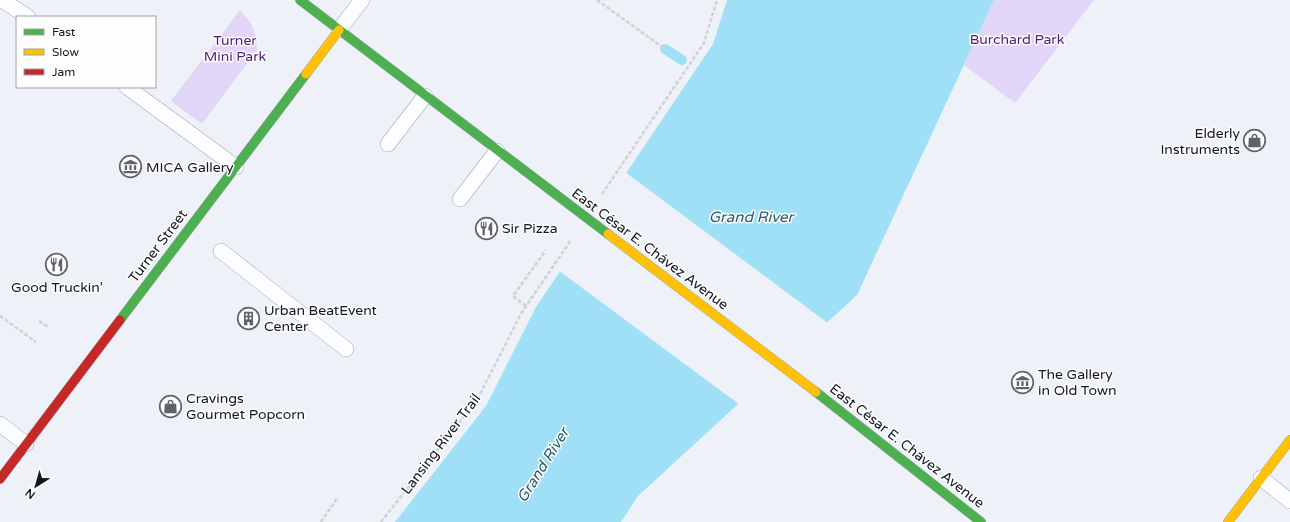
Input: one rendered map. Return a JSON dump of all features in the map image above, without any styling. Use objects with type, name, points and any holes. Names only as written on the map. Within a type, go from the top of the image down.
[{"type":"street","name":"East César E. Chávez Avenue","points":[[300,0],[822,397],[981,522]]},
{"type":"street","name":"Turner Street","points":[[0,479],[340,30]]},
{"type":"street","points":[[1228,522],[1290,440]]},
{"type":"lane","points":[[2,0],[26,16]]},
{"type":"lane","points":[[340,30],[362,0]]},
{"type":"lane","points":[[128,88],[236,167]]},
{"type":"lane","points":[[388,144],[425,96]]},
{"type":"lane","points":[[460,199],[497,150]]},
{"type":"lane","points":[[221,251],[346,349]]},
{"type":"lane","points":[[0,424],[26,444]]},
{"type":"lane","points":[[1261,478],[1290,501]]},
{"type":"path","points":[[597,0],[665,49]]},
{"type":"path","points":[[632,149],[704,43],[717,0]]},
{"type":"path","points":[[526,306],[513,296],[546,250]]},
{"type":"path","name":"Lansing River Trail","points":[[381,522],[477,400],[526,306],[543,280]]},
{"type":"path","points":[[0,316],[36,342]]},
{"type":"path","points":[[39,321],[48,327]]},
{"type":"path","points":[[321,522],[338,497]]},
{"type":"green space","name":"Burchard Park","points":[[994,0],[1094,0],[1015,103],[964,65]]},
{"type":"green space","name":"Turner Mini Park","points":[[240,10],[253,28],[256,37],[257,50],[202,124],[171,101]]},
{"type":"water","name":"Grand River","points":[[727,0],[994,0],[857,295],[638,496],[621,522],[395,522],[486,406],[536,307],[713,44]]},
{"type":"pier","points":[[625,172],[829,324],[740,405],[558,270]]},
{"type":"waterway","points":[[665,49],[682,60]]},
{"type":"traffic: fast","points":[[300,0],[608,234]]},
{"type":"traffic: fast","points":[[120,320],[306,74]]},
{"type":"traffic: fast","points":[[816,392],[981,522]]},
{"type":"traffic: slow","points":[[306,74],[339,30]]},
{"type":"traffic: slow","points":[[608,234],[816,392]]},
{"type":"traffic: slow","points":[[1228,522],[1290,440]]},
{"type":"traffic: jam","points":[[0,479],[120,320]]},
{"type":"place","name":"Elderly Instruments","points":[[1255,141]]},
{"type":"place","name":"MICA Gallery","points":[[130,167]]},
{"type":"place","name":"Sir Pizza","points":[[487,228]]},
{"type":"place","name":"Good Truckin’","points":[[57,265]]},
{"type":"place","name":"Urban BeatEvent Center","points":[[248,318]]},
{"type":"place","name":"The Gallery in Old Town","points":[[1023,382]]},
{"type":"place","name":"Cravings Gourmet Popcorn","points":[[171,406]]}]
